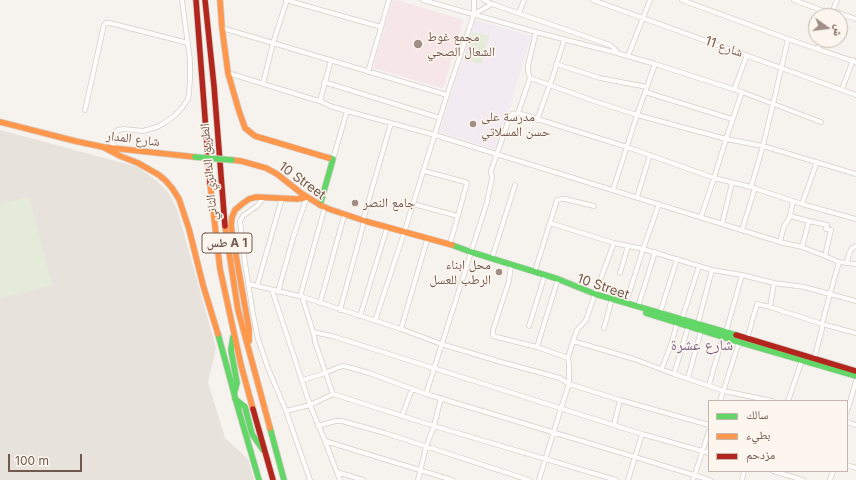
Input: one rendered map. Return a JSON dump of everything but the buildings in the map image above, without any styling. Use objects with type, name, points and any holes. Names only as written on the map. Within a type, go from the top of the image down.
[{"type":"main road","name":"الطريق الدائري الثاني","points":[[196,0],[214,224],[220,269],[241,365],[274,480]]},
{"type":"main road","name":"الطريق الدائري الثاني","points":[[205,0],[214,86],[225,232],[238,310],[284,480]]},
{"type":"main road","points":[[220,0],[228,73],[243,124],[247,130],[255,136],[333,158],[322,208]]},
{"type":"main road","name":"شارع المدار","points":[[0,122],[103,147],[241,161],[266,168]]},
{"type":"main road","points":[[103,147],[138,163],[159,175],[169,184],[179,199],[189,229],[203,285],[216,325],[252,461],[259,480]]},
{"type":"main road","name":"10 Street","points":[[266,168],[277,174],[322,208],[535,271],[611,302],[747,339],[856,376]]},
{"type":"main road","name":"10 Street","points":[[266,168],[305,199],[322,208],[344,216],[450,244],[470,253],[492,258],[544,278],[595,295],[660,313],[680,321]]},
{"type":"main road","points":[[249,354],[249,329],[232,233],[232,217],[235,210],[242,204],[249,199],[256,197],[297,200],[305,199]]},
{"type":"main road","points":[[234,333],[231,350],[237,378],[235,396]]},
{"type":"main road","name":"10 Street","points":[[725,334],[739,342],[802,360],[814,361],[856,371]]},
{"type":"main road","points":[[235,396],[245,407],[252,434],[266,453]]},
{"type":"street","points":[[116,148],[112,143],[112,140],[118,130],[124,129],[143,131],[157,127],[174,116],[186,103],[189,94],[190,60],[182,0]]},
{"type":"street","points":[[263,84],[273,43],[287,0],[381,27]]},
{"type":"street","points":[[368,72],[389,0]]},
{"type":"street","points":[[423,0],[655,64],[742,92],[821,122]]},
{"type":"street","points":[[375,321],[405,232],[446,95],[474,14],[474,0]]},
{"type":"street","points":[[484,0],[610,45],[617,53]]},
{"type":"street","points":[[519,13],[524,0]]},
{"type":"street","name":"شارع 11","points":[[593,0],[856,95]]},
{"type":"street","points":[[628,56],[650,0]]},
{"type":"street","points":[[682,0],[808,45]]},
{"type":"street","points":[[794,0],[816,8]]},
{"type":"street","points":[[474,14],[492,4]]},
{"type":"street","points":[[85,110],[104,25],[106,23],[188,43]]},
{"type":"street","points":[[222,28],[446,95]]},
{"type":"street","points":[[518,113],[530,78],[528,65],[536,32]]},
{"type":"street","points":[[742,230],[774,104],[788,39]]},
{"type":"street","points":[[537,120],[564,40]]},
{"type":"street","points":[[818,48],[854,61],[842,89]]},
{"type":"street","points":[[734,90],[746,55]]},
{"type":"street","points":[[320,101],[331,60]]},
{"type":"street","points":[[556,64],[600,78],[646,90],[732,119]]},
{"type":"street","points":[[613,190],[655,64]]},
{"type":"street","points":[[228,73],[320,101],[330,106],[434,135],[701,218],[780,242],[802,247],[839,262],[856,264]]},
{"type":"street","points":[[530,78],[637,115],[726,139],[763,146],[856,174]]},
{"type":"street","points":[[324,82],[440,118]]},
{"type":"street","points":[[701,218],[742,92]]},
{"type":"street","points":[[333,158],[347,111]]},
{"type":"street","points":[[426,394],[487,202],[492,178],[491,171],[512,114],[518,113],[627,147],[714,178],[753,188],[856,219]]},
{"type":"street","points":[[340,310],[363,221],[391,123]]},
{"type":"street","points":[[637,197],[650,155]]},
{"type":"street","points":[[802,204],[817,162]]},
{"type":"street","points":[[424,171],[467,183],[450,244]]},
{"type":"street","points":[[722,224],[732,183]]},
{"type":"street","points":[[492,258],[515,185]]},
{"type":"street","points":[[264,197],[258,205],[247,212],[241,219],[243,250],[253,314],[258,339],[286,411],[310,480]]},
{"type":"street","points":[[257,286],[282,198]]},
{"type":"street","points":[[278,292],[305,199]]},
{"type":"street","points":[[535,271],[557,200],[565,199],[594,206]]},
{"type":"street","points":[[780,242],[784,226],[790,216],[793,201]]},
{"type":"street","points":[[413,204],[458,216]]},
{"type":"street","points":[[626,304],[659,204]]},
{"type":"street","points":[[322,208],[301,293],[315,342],[333,394]]},
{"type":"street","points":[[320,303],[344,216]]},
{"type":"street","points":[[790,216],[827,225],[826,229],[831,230],[825,256]]},
{"type":"street","points":[[802,247],[809,221]]},
{"type":"street","points":[[550,223],[614,243],[655,252],[712,270],[742,275],[774,283],[804,287],[856,301]]},
{"type":"street","points":[[360,316],[387,228]]},
{"type":"street","points":[[401,329],[427,240]]},
{"type":"street","points":[[539,480],[569,384],[568,358],[573,341],[577,330],[586,320],[614,243]]},
{"type":"street","points":[[620,273],[628,246]]},
{"type":"street","points":[[847,263],[848,254],[852,248],[856,246]]},
{"type":"street","points":[[638,307],[655,252]]},
{"type":"street","points":[[660,313],[677,259]]},
{"type":"street","points":[[814,361],[822,324],[839,262]]},
{"type":"street","points":[[512,265],[509,281],[493,330],[494,336],[537,347],[568,358]]},
{"type":"street","points":[[662,368],[699,266]]},
{"type":"street","points":[[688,378],[701,326],[712,270]]},
{"type":"street","points":[[709,385],[742,275]]},
{"type":"street","points":[[530,326],[544,278]]},
{"type":"street","points":[[537,347],[557,282]]},
{"type":"street","points":[[770,307],[774,283]]},
{"type":"street","points":[[249,284],[320,303],[401,329],[441,344],[560,378],[569,384],[708,425]]},
{"type":"street","points":[[272,290],[310,405],[340,480]]},
{"type":"street","points":[[604,328],[611,302]]},
{"type":"street","points":[[747,339],[757,304],[856,333]]},
{"type":"street","points":[[674,374],[689,323]]},
{"type":"street","points":[[313,332],[332,336],[642,434],[708,453]]},
{"type":"street","points":[[573,341],[634,358],[674,374],[724,391],[767,400]]},
{"type":"street","points":[[720,400],[739,342]]},
{"type":"street","points":[[788,400],[802,360]]},
{"type":"street","points":[[303,380],[326,373],[339,367],[348,367],[426,394],[635,456],[694,478],[710,480]]},
{"type":"street","points":[[848,409],[856,381]]},
{"type":"street","points":[[402,416],[412,389]]},
{"type":"street","points":[[286,411],[310,405],[333,394],[434,426],[616,480]]},
{"type":"street","points":[[418,480],[426,447],[434,426],[441,398]]},
{"type":"street","points":[[614,425],[620,400]]},
{"type":"street","points":[[318,426],[336,420],[342,421],[385,433],[529,480]]},
{"type":"street","points":[[628,480],[642,434]]},
{"type":"street","points":[[694,478],[708,434]]},
{"type":"street","points":[[325,441],[452,480]]},
{"type":"street","points":[[337,472],[363,480]]},
{"type":"street","points":[[776,472],[803,480]]},
{"type":"shaded area","name":"مجمع غوط الشعال الصحي","points":[[393,0],[463,20],[443,88],[373,68]]},
{"type":"shaded area","points":[[475,20],[531,36],[497,150],[439,132]]},
{"type":"shaded area","points":[[0,130],[138,167],[158,182],[168,192],[177,209],[216,348],[208,382],[225,438],[248,459],[254,480],[0,480]]},
{"type":"green space","points":[[472,32],[489,36],[481,64],[465,60]]},
{"type":"green space","points":[[29,197],[52,285],[0,298],[0,204]]},
{"type":"traffic: fast","points":[[195,157],[232,160]]},
{"type":"traffic: fast","points":[[320,205],[333,159],[329,158]]},
{"type":"traffic: fast","points":[[452,245],[558,279],[595,294],[736,335]]},
{"type":"traffic: fast","points":[[646,313],[856,376]]},
{"type":"traffic: fast","points":[[218,334],[259,480]]},
{"type":"traffic: fast","points":[[233,337],[231,350],[237,383],[234,394]]},
{"type":"traffic: fast","points":[[235,399],[245,407],[252,434],[263,450]]},
{"type":"traffic: fast","points":[[270,428],[284,480]]},
{"type":"traffic: slow","points":[[220,0],[228,73],[245,128],[255,136],[329,158]]},
{"type":"traffic: slow","points":[[0,122],[103,147],[195,157]]},
{"type":"traffic: slow","points":[[103,147],[138,163],[159,175],[172,188],[179,199],[189,229],[203,285],[218,334]]},
{"type":"traffic: slow","points":[[232,160],[266,168],[277,174],[301,193],[329,209],[365,221],[452,245]]},
{"type":"traffic: slow","points":[[210,183],[220,269],[241,365],[253,409]]},
{"type":"traffic: slow","points":[[249,341],[249,329],[232,233],[232,217],[235,210],[242,204],[249,199],[256,197],[304,198]]},
{"type":"traffic: slow","points":[[225,226],[238,310],[270,428]]},
{"type":"traffic: jam","points":[[196,0],[210,183]]},
{"type":"traffic: jam","points":[[205,0],[214,86],[225,226]]},
{"type":"traffic: jam","points":[[736,335],[856,371]]},
{"type":"traffic: jam","points":[[253,409],[273,480]]},
{"type":"place","name":"مجمع غوط الشعال الصحي","points":[[418,44]]},
{"type":"place","name":"مدرسة على حسن المسلاتي","points":[[473,124]]},
{"type":"place","name":"جامع النصر","points":[[355,203]]},
{"type":"place","name":"محل ابناء الرطب للعسل","points":[[499,272]]},
{"type":"district","name":"شارع عشرة","points":[[702,345]]}]
